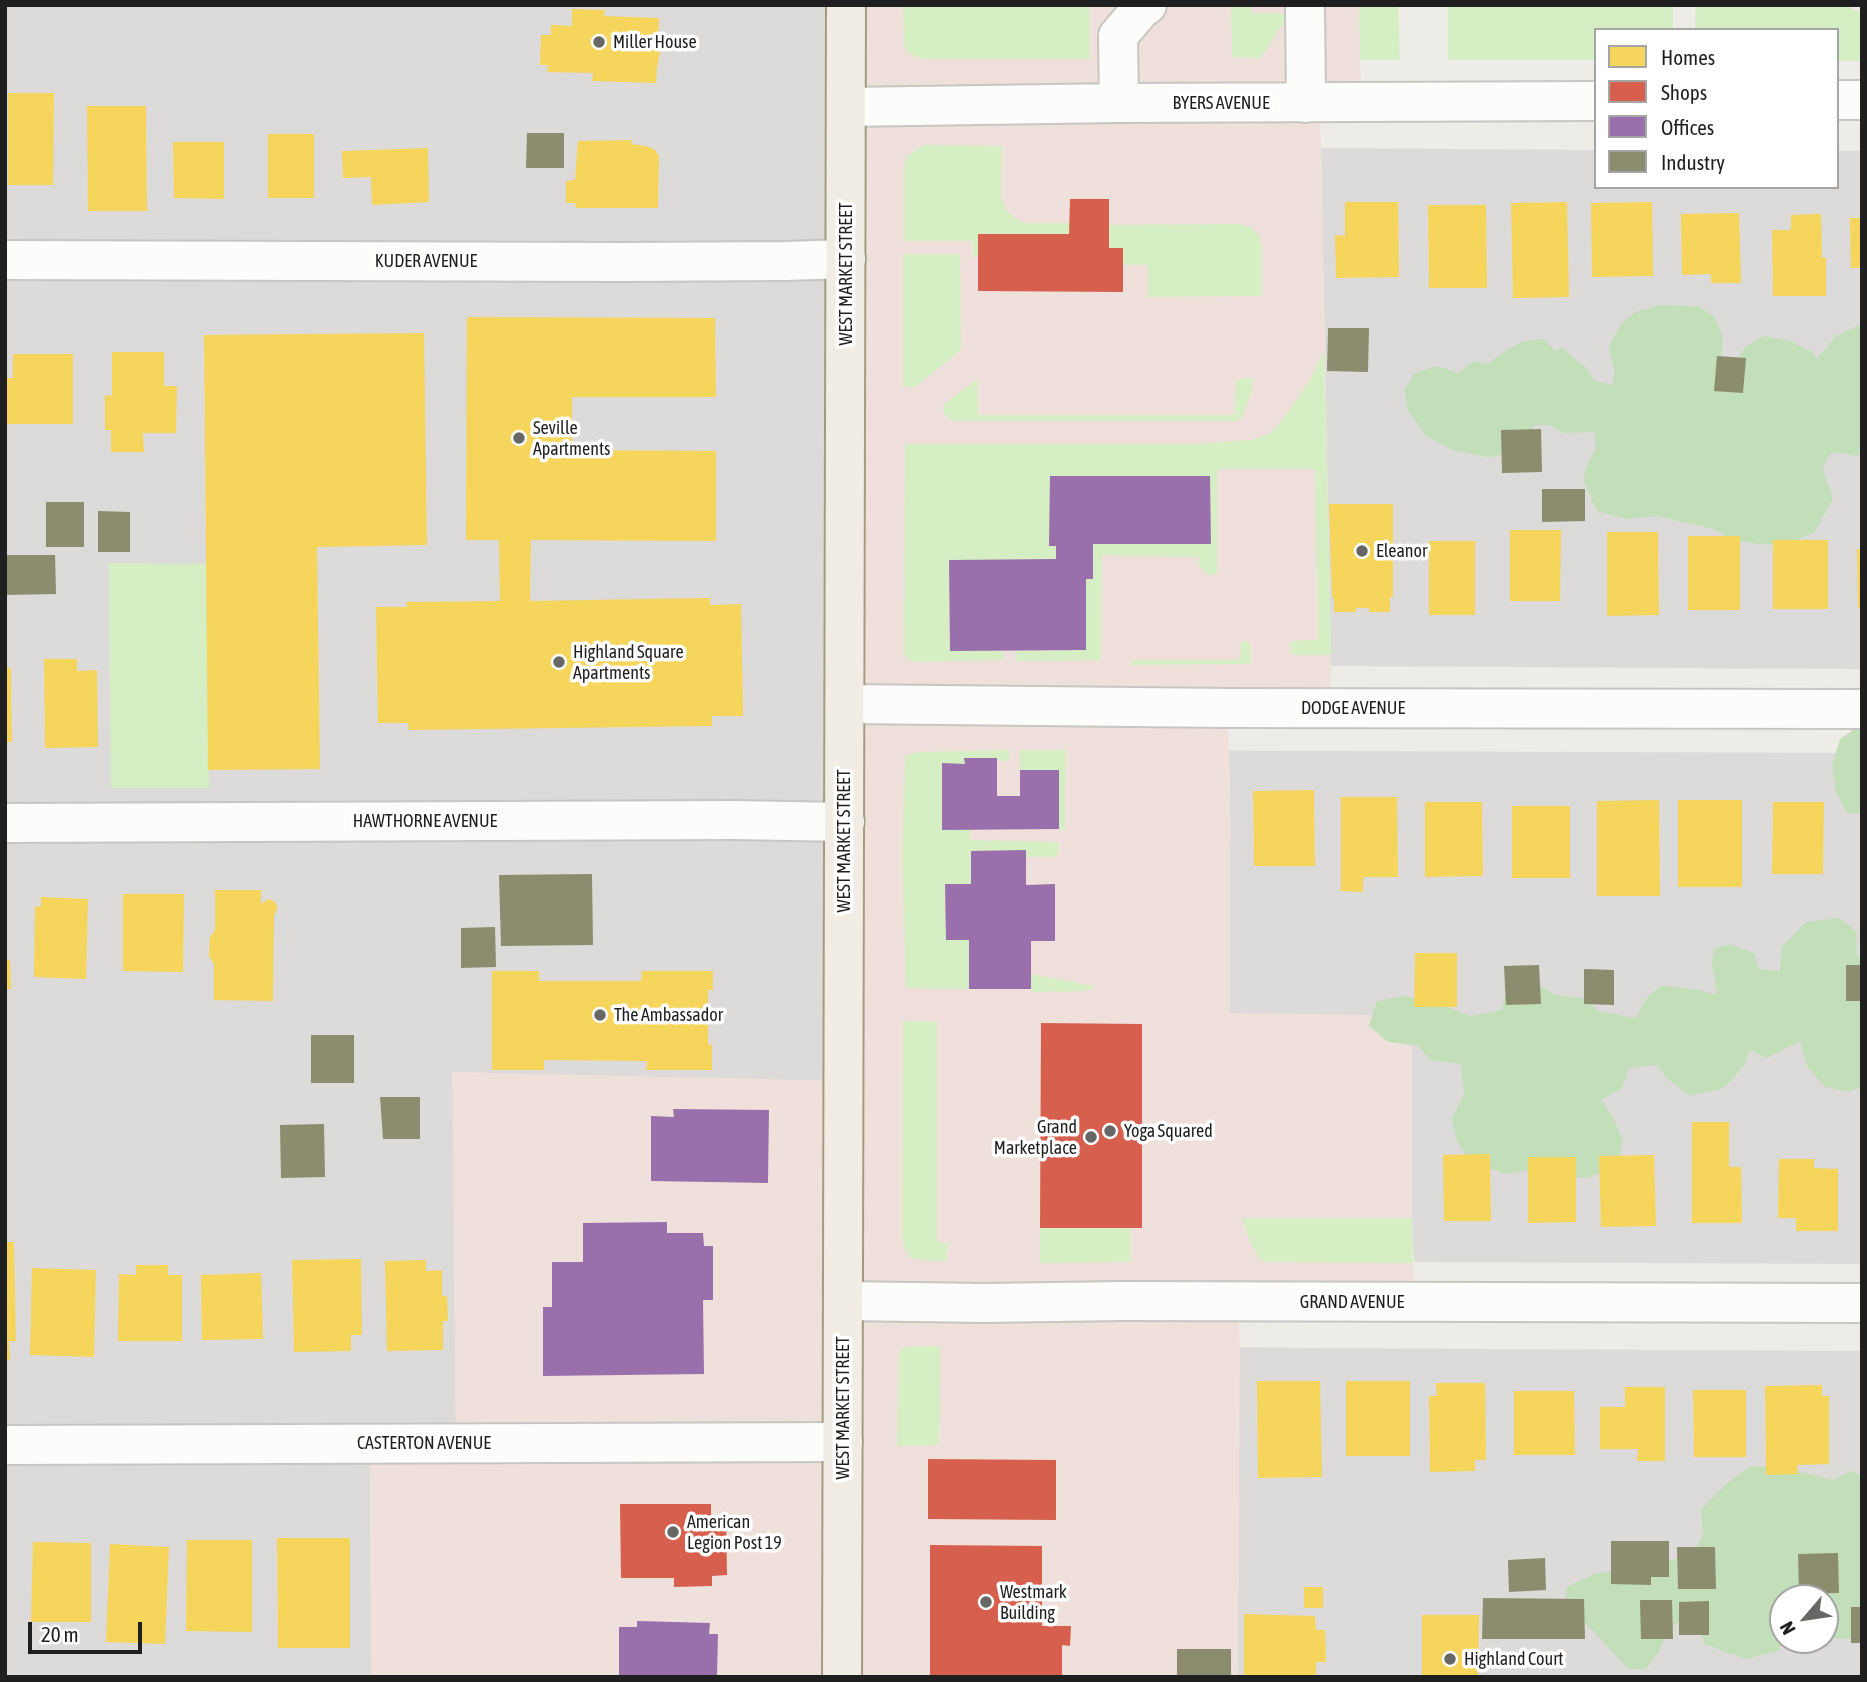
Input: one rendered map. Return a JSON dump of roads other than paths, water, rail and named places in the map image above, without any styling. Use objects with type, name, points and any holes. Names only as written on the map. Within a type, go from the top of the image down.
[{"type":"main road","name":"WEST MARKET STREET","points":[[842,1677],[846,5]]},
{"type":"street","points":[[1119,103],[1118,36],[1147,5]]},
{"type":"street","points":[[1305,5],[1306,103]]},
{"type":"street","points":[[1839,100],[1862,100]]},
{"type":"street","name":"BYERS AVENUE","points":[[846,107],[1594,101]]},
{"type":"street","name":"KUDER AVENUE","points":[[5,260],[636,262],[846,259]]},
{"type":"street","name":"DODGE AVENUE","points":[[845,704],[1228,708],[1862,709]]},
{"type":"street","name":"HAWTHORNE AVENUE","points":[[5,823],[733,820],[845,822]]},
{"type":"street","name":"GRAND AVENUE","points":[[843,1301],[1862,1303]]},
{"type":"street","name":"CASTERTON AVENUE","points":[[5,1445],[843,1441]]},
{"type":"place","name":"Miller House","points":[[599,42]]},
{"type":"place","name":"Seville Apartments","points":[[519,438]]},
{"type":"place","name":"Eleanor","points":[[1362,551]]},
{"type":"place","name":"Highland Square Apartments","points":[[559,662]]},
{"type":"place","name":"The Ambassador","points":[[600,1015]]},
{"type":"place","name":"Yoga Squared","points":[[1110,1131]]},
{"type":"place","name":"Grand Marketplace","points":[[1091,1137]]},
{"type":"place","name":"American Legion Post 19","points":[[673,1532]]},
{"type":"place","name":"Westmark Building","points":[[986,1602]]},
{"type":"place","name":"Highland Court","points":[[1450,1659]]}]
